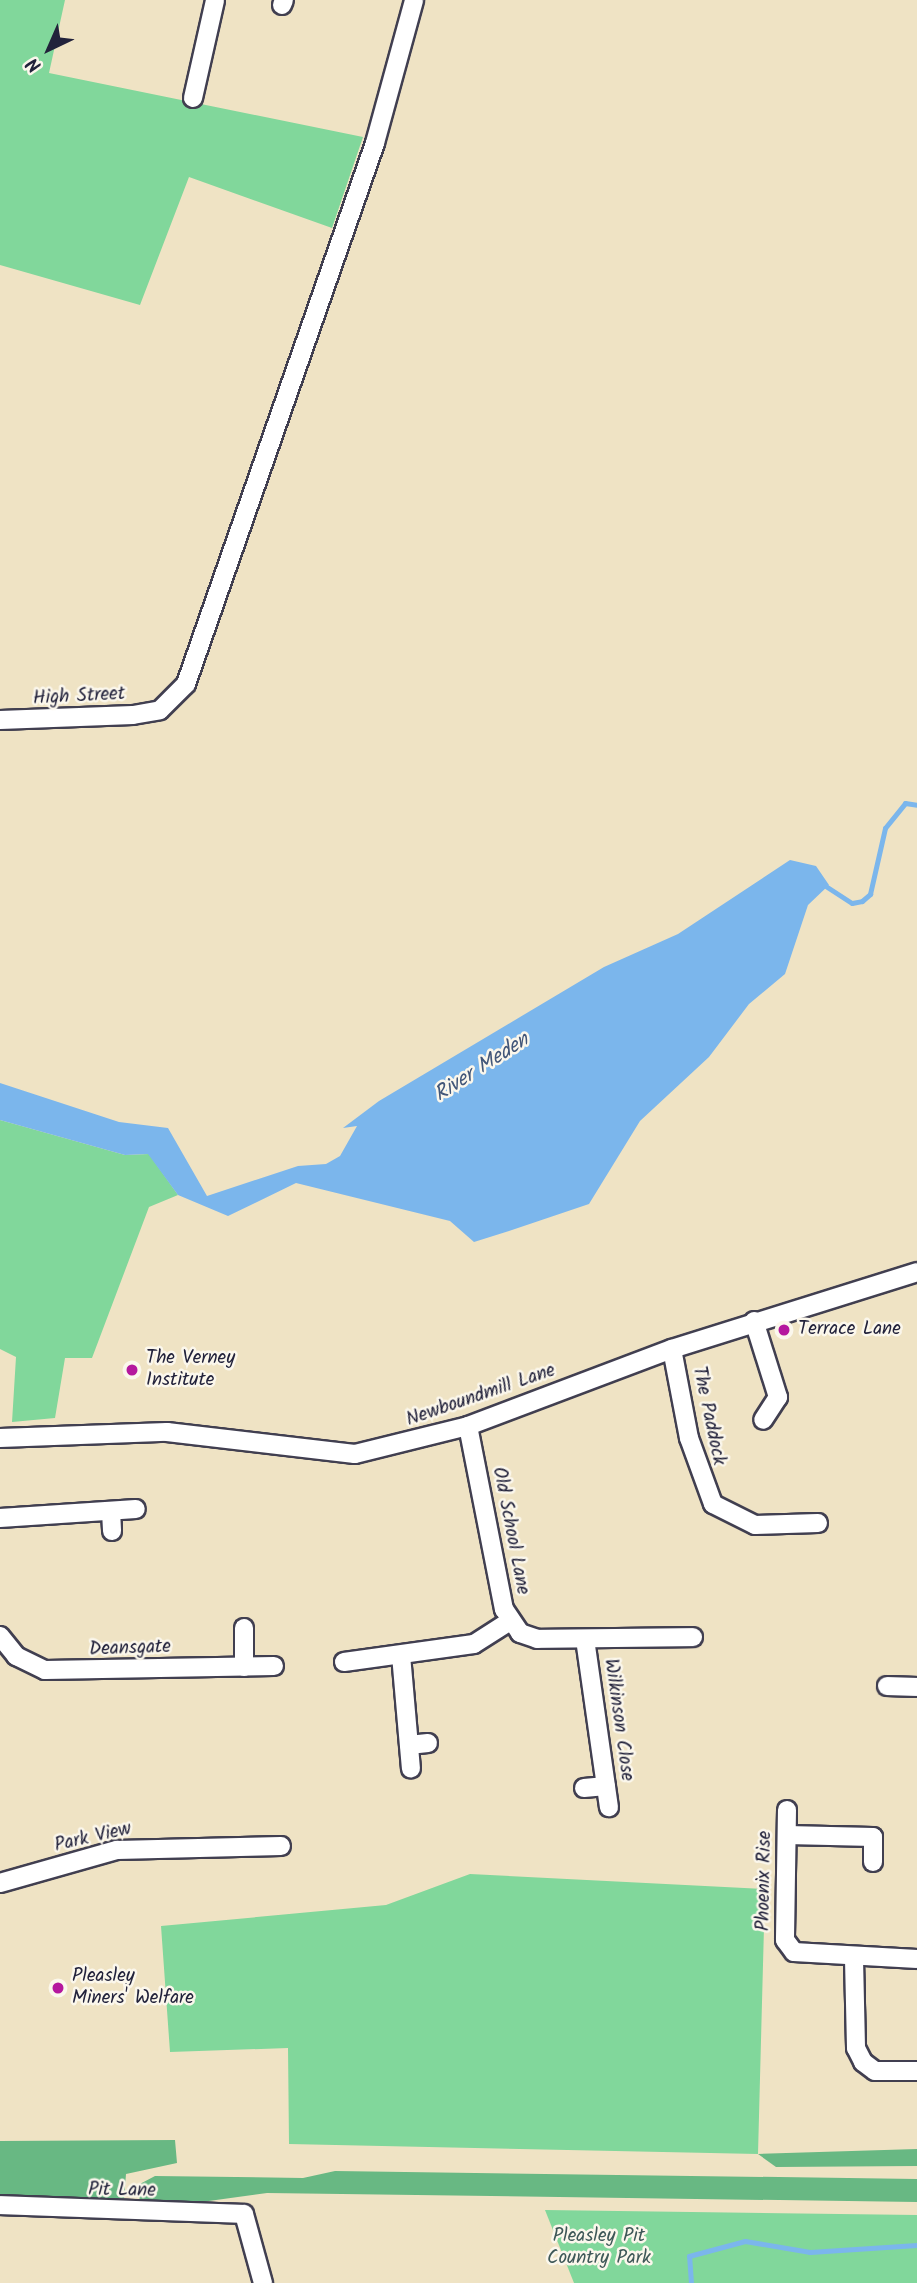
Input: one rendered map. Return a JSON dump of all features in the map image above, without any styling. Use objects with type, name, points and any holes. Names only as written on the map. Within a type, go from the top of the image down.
[{"type":"street","points":[[193,98],[215,0]]},
{"type":"street","name":"High Street","points":[[0,720],[81,720],[160,710],[186,684],[203,646],[288,382],[374,143],[414,0]]},
{"type":"street","name":"Newboundmill Lane","points":[[0,1438],[167,1432],[355,1454],[468,1426],[672,1349],[754,1321],[917,1272]]},
{"type":"street","points":[[754,1321],[778,1397],[764,1420]]},
{"type":"street","name":"The Paddock","points":[[672,1349],[689,1438],[713,1504],[755,1525],[818,1523]]},
{"type":"street","name":"Old School Lane","points":[[468,1426],[510,1621],[537,1639],[693,1637]]},
{"type":"street","points":[[0,1518],[136,1509]]},
{"type":"street","points":[[111,1511],[112,1531]]},
{"type":"street","points":[[344,1662],[474,1644],[510,1621]]},
{"type":"street","points":[[244,1628],[244,1667]]},
{"type":"street","name":"Deansgate","points":[[0,1636],[16,1656],[45,1670],[274,1665]]},
{"type":"street","name":"Wilkinson Close","points":[[585,1639],[609,1807]]},
{"type":"street","points":[[401,1655],[411,1769]]},
{"type":"street","points":[[887,1686],[917,1687]]},
{"type":"street","points":[[409,1745],[428,1743]]},
{"type":"street","points":[[584,1788],[606,1786]]},
{"type":"street","name":"Phoenix Rise","points":[[787,1810],[785,1940],[808,1958],[917,1959]]},
{"type":"street","points":[[787,1835],[873,1837],[873,1862]]},
{"type":"street","name":"Park View","points":[[0,1883],[117,1850],[261,1840],[281,1846]]},
{"type":"street","points":[[854,1959],[856,2048],[863,2062],[875,2071],[917,2071]]},
{"type":"street","name":"Pit Lane","points":[[0,2205],[244,2214],[263,2283]]},
{"type":"green space","points":[[0,0],[65,0],[49,73],[363,137],[332,228],[189,177],[140,305],[0,265]]},
{"type":"green space","points":[[0,1120],[125,1155],[149,1154],[178,1195],[149,1207],[92,1358],[65,1358],[55,1418],[12,1422],[16,1357],[0,1349]]},
{"type":"green space","points":[[470,1874],[765,1889],[758,2154],[289,2144],[288,2048],[170,2052],[161,1926],[386,1905]]},
{"type":"green space","points":[[175,2140],[177,2163],[126,2174],[124,2199],[52,2203],[0,2197],[0,2141]]},
{"type":"green space","points":[[917,2149],[917,2166],[776,2167],[758,2154]]},
{"type":"green space","points":[[335,2171],[917,2179],[917,2202],[267,2193],[187,2204],[140,2203],[138,2185],[155,2176],[303,2178]]},
{"type":"green space","name":"Pleasley Pit Country Park","points":[[545,2210],[917,2215],[917,2283],[574,2283]]},
{"type":"water","points":[[790,860],[816,866],[829,885],[808,905],[785,974],[749,1004],[709,1057],[640,1121],[589,1204],[509,1231],[474,1242],[450,1221],[296,1183],[228,1216],[178,1195],[148,1154],[125,1155],[0,1120],[0,1083],[119,1122],[168,1128],[207,1196],[298,1166],[326,1164],[340,1156],[357,1126],[343,1128],[379,1101],[604,967],[678,934]]},
{"type":"waterway","name":"River Meden","points":[[824,885],[852,903],[862,901],[870,894],[885,828],[905,803],[917,805]]},
{"type":"waterway","points":[[691,2283],[689,2256],[745,2241],[810,2252],[917,2245]]},
{"type":"place","name":"Terrace Lane","points":[[784,1330]]},
{"type":"place","name":"The Verney Institute","points":[[132,1370]]},
{"type":"place","name":"Pleasley Miners' Welfare","points":[[58,1988]]}]
